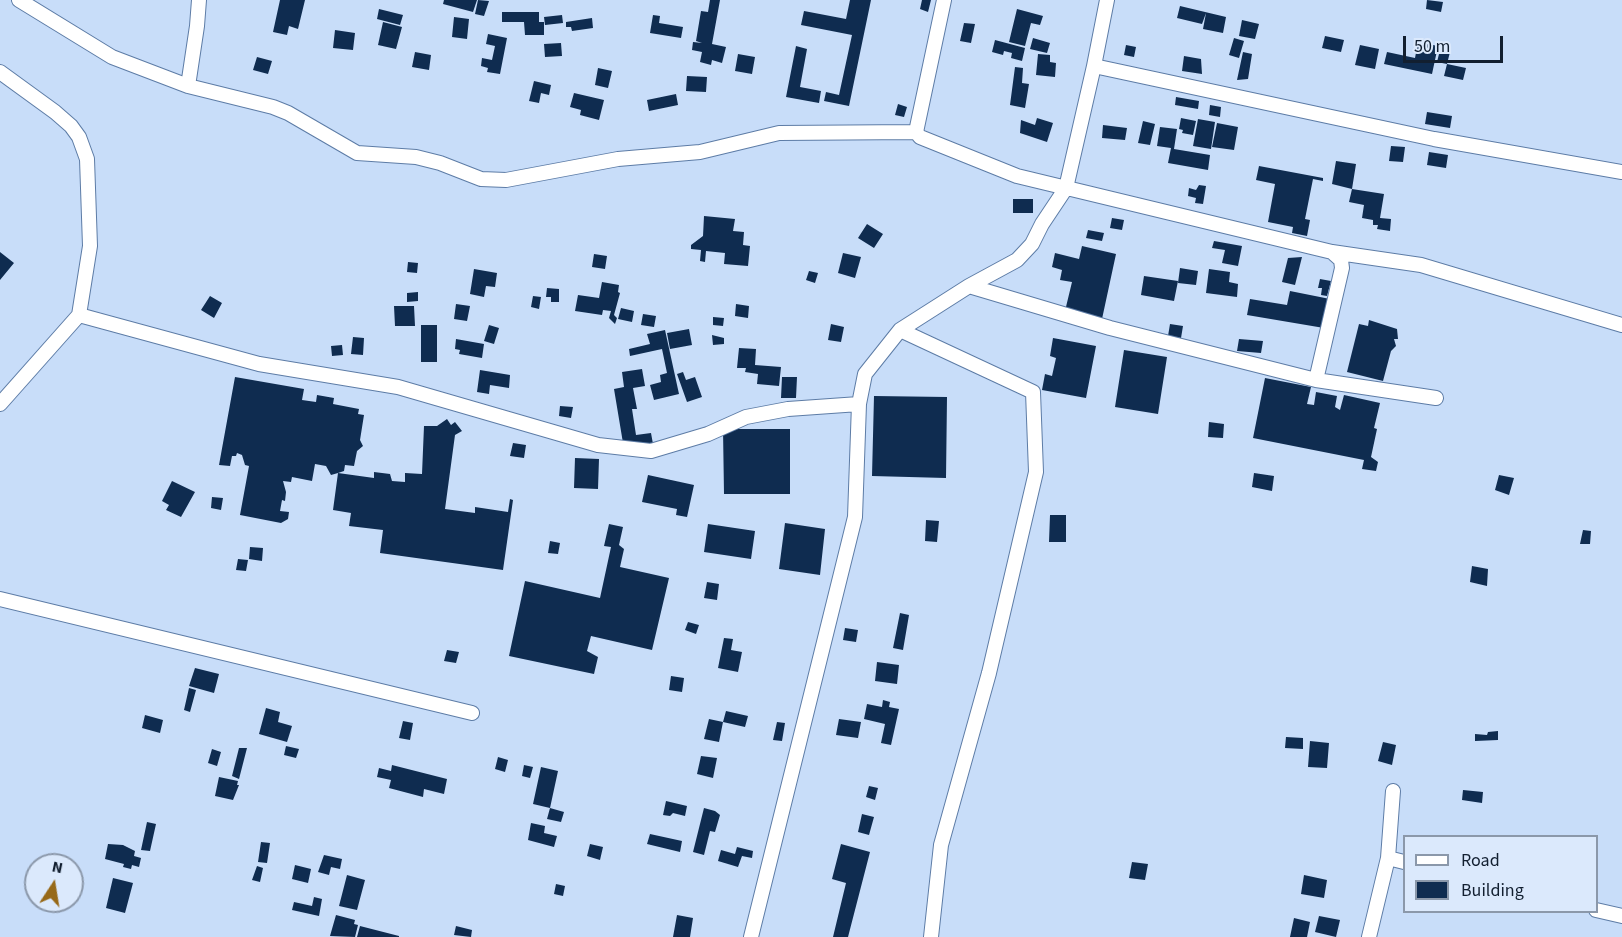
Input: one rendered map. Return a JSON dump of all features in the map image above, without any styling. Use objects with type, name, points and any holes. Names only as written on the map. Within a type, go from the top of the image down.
[{"type":"street","points":[[19,0],[111,57],[188,86],[273,107],[288,113],[357,153],[416,157],[440,163],[482,179],[506,180],[618,159],[700,152],[779,132],[916,132]]},
{"type":"street","points":[[188,86],[199,0]]},
{"type":"street","points":[[944,0],[916,132],[920,138],[1017,176],[1332,252],[1421,265],[1622,325]]},
{"type":"street","points":[[751,937],[855,517],[859,404],[868,368],[900,330],[969,286],[1017,260],[1032,244],[1042,224],[1066,188],[1095,66],[1107,0]]},
{"type":"street","points":[[1095,66],[1434,139],[1622,172]]},
{"type":"street","points":[[0,72],[71,126],[80,137],[87,159],[90,246],[79,315],[0,404]]},
{"type":"street","points":[[1316,380],[1342,268],[1341,260],[1332,252]]},
{"type":"street","points":[[969,286],[1110,328],[1316,380],[1436,398]]},
{"type":"street","points":[[79,315],[259,364],[398,387],[598,445],[651,451],[708,434],[746,417],[788,409],[859,404]]},
{"type":"street","points":[[900,330],[1033,392],[1035,472],[989,673],[940,845],[931,937]]},
{"type":"street","points":[[0,599],[472,713]]},
{"type":"street","points":[[1369,937],[1388,858],[1393,791]]},
{"type":"street","points":[[1388,858],[1403,862]]},
{"type":"street","points":[[1598,910],[1622,916]]},
{"type":"building","points":[[280,0],[305,0],[298,29],[289,26],[287,35],[273,32]]},
{"type":"building","points":[[444,0],[477,0],[473,12],[443,4]]},
{"type":"building","points":[[478,0],[489,1],[484,16],[475,14]]},
{"type":"building","points":[[710,0],[720,0],[712,44],[726,47],[722,63],[712,60],[711,65],[700,62],[702,52],[692,50],[693,42],[702,43],[696,41],[701,11],[708,12]]},
{"type":"building","points":[[850,0],[871,0],[849,106],[824,101],[826,92],[839,95],[852,35],[801,25],[804,11],[846,19]]},
{"type":"building","points":[[922,0],[931,0],[928,12],[920,9]]},
{"type":"building","points":[[1427,0],[1443,2],[1441,12],[1426,9]]},
{"type":"building","points":[[1180,6],[1226,17],[1223,33],[1203,29],[1206,13],[1202,24],[1177,18]]},
{"type":"building","points":[[379,9],[403,15],[400,25],[377,19]]},
{"type":"building","points":[[1017,9],[1043,16],[1040,25],[1031,23],[1025,46],[1009,42]]},
{"type":"building","points":[[502,12],[539,12],[539,22],[544,22],[544,35],[525,35],[524,22],[502,22]]},
{"type":"building","points":[[562,15],[563,23],[545,25],[544,17]]},
{"type":"building","points":[[653,15],[660,16],[659,23],[683,27],[681,38],[650,33]]},
{"type":"building","points":[[454,17],[469,19],[467,39],[452,37]]},
{"type":"building","points":[[592,18],[593,28],[572,31],[571,27],[566,27],[566,22]]},
{"type":"building","points":[[1242,20],[1259,24],[1255,39],[1239,36]]},
{"type":"building","points":[[383,22],[402,27],[396,49],[378,45]]},
{"type":"building","points":[[964,23],[975,24],[971,43],[960,41]]},
{"type":"building","points":[[335,30],[355,33],[353,50],[333,48]]},
{"type":"building","points":[[488,34],[507,38],[500,74],[487,72],[488,68],[481,66],[482,58],[492,60],[495,46],[486,44]]},
{"type":"building","points":[[1325,36],[1344,40],[1341,52],[1322,48]]},
{"type":"building","points":[[1033,38],[1050,43],[1047,53],[1030,49]]},
{"type":"building","points":[[1234,38],[1244,41],[1239,58],[1229,55]]},
{"type":"building","points":[[995,40],[1025,48],[1022,61],[1011,58],[1012,53],[1004,51],[1003,55],[992,52]]},
{"type":"building","points":[[1418,42],[1438,46],[1432,74],[1384,64],[1387,52],[1415,58]]},
{"type":"building","points":[[561,43],[562,56],[545,57],[544,44]]},
{"type":"building","points":[[1126,45],[1136,47],[1134,57],[1124,55]]},
{"type":"building","points":[[1360,45],[1379,49],[1375,69],[1355,65]]},
{"type":"building","points":[[796,46],[807,49],[800,87],[821,91],[819,103],[786,97]]},
{"type":"building","points":[[1441,46],[1451,48],[1447,64],[1437,62]]},
{"type":"building","points":[[415,52],[431,55],[429,70],[412,67]]},
{"type":"building","points":[[1243,52],[1252,54],[1248,79],[1237,80]]},
{"type":"building","points":[[738,54],[755,57],[752,74],[735,71]]},
{"type":"building","points":[[1038,54],[1050,55],[1050,62],[1056,63],[1055,77],[1036,75]]},
{"type":"building","points":[[1184,56],[1201,59],[1202,74],[1182,71]]},
{"type":"building","points":[[257,57],[272,61],[268,74],[253,70]]},
{"type":"building","points":[[1447,64],[1466,68],[1463,80],[1444,76]]},
{"type":"building","points":[[1015,67],[1023,68],[1022,83],[1029,84],[1025,108],[1010,105]]},
{"type":"building","points":[[598,68],[612,71],[608,88],[595,85]]},
{"type":"building","points":[[687,76],[707,77],[706,92],[686,91]]},
{"type":"building","points":[[534,81],[551,85],[549,95],[541,93],[539,103],[529,101]]},
{"type":"building","points":[[574,93],[604,100],[599,120],[580,115],[581,110],[570,107]]},
{"type":"building","points":[[676,94],[678,105],[649,111],[647,100]]},
{"type":"building","points":[[1176,97],[1199,101],[1198,109],[1175,105]]},
{"type":"building","points":[[898,104],[907,107],[904,117],[895,115]]},
{"type":"building","points":[[1210,105],[1221,107],[1220,117],[1209,115]]},
{"type":"building","points":[[1427,112],[1452,116],[1450,128],[1425,124]]},
{"type":"building","points":[[1037,118],[1053,123],[1047,142],[1020,133],[1021,120],[1035,125]]},
{"type":"building","points":[[1181,118],[1196,121],[1193,135],[1182,133],[1183,130],[1179,129]]},
{"type":"building","points":[[1198,119],[1215,122],[1211,149],[1193,146]]},
{"type":"building","points":[[1143,121],[1155,124],[1150,145],[1138,143]]},
{"type":"building","points":[[1217,123],[1238,127],[1234,150],[1212,147]]},
{"type":"building","points":[[1103,125],[1127,128],[1125,140],[1102,138]]},
{"type":"building","points":[[1160,127],[1177,129],[1174,149],[1210,155],[1208,170],[1168,163],[1171,148],[1157,146]]},
{"type":"building","points":[[1391,146],[1405,147],[1403,162],[1389,161]]},
{"type":"building","points":[[1429,152],[1448,155],[1446,168],[1427,165]]},
{"type":"building","points":[[1336,161],[1356,164],[1352,189],[1332,184]]},
{"type":"building","points":[[1259,166],[1323,178],[1323,181],[1313,179],[1305,219],[1310,220],[1307,236],[1292,233],[1293,227],[1268,222],[1275,184],[1256,180]]},
{"type":"building","points":[[1199,185],[1206,186],[1203,204],[1195,203],[1196,198],[1188,196],[1189,188],[1196,190]]},
{"type":"building","points":[[1352,189],[1384,194],[1380,218],[1391,219],[1390,231],[1377,229],[1378,225],[1373,225],[1373,220],[1362,218],[1364,205],[1349,202]]},
{"type":"building","points":[[1013,199],[1033,199],[1033,213],[1013,213]]},
{"type":"building","points":[[704,216],[735,219],[733,231],[744,232],[743,245],[750,246],[748,266],[724,264],[725,253],[706,251],[705,262],[700,261],[701,250],[691,249],[691,245],[703,236]]},
{"type":"building","points":[[1112,218],[1124,220],[1122,230],[1110,228]]},
{"type":"building","points":[[867,224],[883,234],[874,248],[858,238]]},
{"type":"building","points":[[1088,230],[1104,233],[1102,241],[1086,238]]},
{"type":"building","points":[[1214,241],[1242,246],[1238,266],[1222,263],[1225,250],[1212,248]]},
{"type":"building","points":[[1082,246],[1116,254],[1102,319],[1065,311],[1072,282],[1060,280],[1062,270],[1052,267],[1055,253],[1079,259]]},
{"type":"building","points":[[0,252],[14,263],[0,280]]},
{"type":"building","points":[[843,253],[861,257],[855,278],[838,273]]},
{"type":"building","points":[[594,254],[607,256],[605,269],[592,267]]},
{"type":"building","points":[[1302,257],[1295,285],[1282,282],[1288,258]]},
{"type":"building","points":[[408,262],[418,263],[417,273],[407,272]]},
{"type":"building","points":[[1180,268],[1198,271],[1196,285],[1178,283]]},
{"type":"building","points":[[474,269],[497,273],[495,287],[486,286],[484,297],[470,294]]},
{"type":"building","points":[[1209,269],[1230,272],[1229,282],[1238,284],[1237,297],[1206,293]]},
{"type":"building","points":[[809,271],[818,273],[815,283],[806,280]]},
{"type":"building","points":[[1144,276],[1178,281],[1174,301],[1141,295]]},
{"type":"building","points":[[1320,279],[1331,281],[1327,296],[1321,295],[1322,288],[1318,288]]},
{"type":"building","points":[[602,282],[619,285],[618,292],[620,293],[614,315],[617,318],[615,324],[609,318],[611,311],[603,310],[602,315],[575,311],[578,295],[599,298]]},
{"type":"building","points":[[547,288],[559,289],[559,302],[551,302],[551,297],[546,297]]},
{"type":"building","points":[[1290,291],[1330,299],[1324,328],[1247,315],[1250,299],[1287,305]]},
{"type":"building","points":[[418,292],[418,301],[407,302],[407,293]]},
{"type":"building","points":[[210,296],[222,303],[214,318],[201,310]]},
{"type":"building","points":[[533,296],[541,297],[539,309],[531,307]]},
{"type":"building","points":[[456,304],[470,306],[467,321],[454,319]]},
{"type":"building","points":[[736,304],[749,306],[748,318],[735,316]]},
{"type":"building","points":[[394,306],[414,306],[415,326],[395,326]]},
{"type":"building","points":[[621,308],[634,311],[632,322],[618,319]]},
{"type":"building","points":[[643,314],[656,316],[654,327],[641,325]]},
{"type":"building","points":[[713,317],[724,318],[723,326],[713,325]]},
{"type":"building","points":[[1369,320],[1397,329],[1398,339],[1394,339],[1396,346],[1391,351],[1383,381],[1347,372],[1359,324],[1368,326]]},
{"type":"building","points":[[831,324],[844,327],[841,342],[828,340]]},
{"type":"building","points":[[1170,324],[1183,326],[1181,338],[1168,336]]},
{"type":"building","points":[[421,325],[437,325],[437,362],[421,362]]},
{"type":"building","points":[[489,325],[499,328],[494,344],[484,341]]},
{"type":"building","points":[[689,329],[692,345],[670,349],[667,333]]},
{"type":"building","points":[[665,330],[679,394],[654,400],[650,385],[661,382],[660,375],[667,373],[662,349],[630,356],[629,349],[650,344],[647,334]]},
{"type":"building","points":[[712,335],[724,338],[724,344],[713,345]]},
{"type":"building","points":[[353,337],[364,338],[363,355],[351,354]]},
{"type":"building","points":[[1053,338],[1096,346],[1086,398],[1042,390],[1045,374],[1052,376],[1056,358],[1050,356]]},
{"type":"building","points":[[456,339],[484,344],[482,358],[459,354],[460,350],[455,349]]},
{"type":"building","points":[[1239,339],[1263,341],[1261,353],[1237,351]]},
{"type":"building","points":[[342,345],[343,355],[332,356],[331,346]]},
{"type":"building","points":[[739,348],[756,349],[755,365],[781,367],[779,386],[757,384],[758,374],[745,372],[746,368],[737,368]]},
{"type":"building","points":[[1124,350],[1167,357],[1158,414],[1115,407]]},
{"type":"building","points":[[642,369],[645,386],[633,388],[637,409],[632,409],[636,435],[651,433],[653,444],[624,449],[614,389],[624,387],[622,372]]},
{"type":"building","points":[[480,370],[510,375],[509,388],[490,385],[489,394],[477,392]]},
{"type":"building","points":[[683,372],[686,380],[695,377],[702,397],[687,402],[677,374]]},
{"type":"building","points":[[235,377],[304,389],[302,400],[316,402],[317,395],[334,398],[333,404],[359,409],[358,414],[364,415],[360,440],[363,446],[357,451],[354,466],[345,465],[344,471],[331,475],[326,466],[315,464],[312,481],[292,477],[291,482],[283,481],[286,492],[280,511],[289,512],[288,519],[281,523],[240,515],[249,466],[245,465],[242,455],[237,453],[236,456],[232,456],[230,466],[219,465]]},
{"type":"building","points":[[782,377],[797,377],[796,398],[781,398]]},
{"type":"building","points":[[1265,378],[1311,387],[1307,404],[1314,405],[1316,392],[1337,396],[1335,407],[1340,410],[1344,395],[1380,403],[1374,428],[1377,429],[1371,457],[1378,462],[1376,471],[1362,469],[1364,460],[1253,438]]},
{"type":"building","points":[[874,396],[947,397],[946,478],[872,476]]},
{"type":"building","points":[[560,406],[573,407],[571,418],[559,416]]},
{"type":"building","points":[[447,419],[451,425],[455,422],[462,431],[455,435],[445,509],[475,513],[475,507],[508,512],[510,499],[513,500],[503,570],[380,553],[383,530],[349,526],[351,513],[333,510],[338,473],[374,478],[374,472],[390,474],[392,481],[405,482],[405,473],[422,474],[424,426],[437,426]]},
{"type":"building","points":[[1209,422],[1224,424],[1223,438],[1208,437]]},
{"type":"building","points":[[723,429],[790,429],[790,494],[724,494]]},
{"type":"building","points":[[513,443],[526,445],[524,458],[510,456]]},
{"type":"building","points":[[575,458],[599,459],[598,489],[574,488]]},
{"type":"building","points":[[1254,473],[1274,476],[1272,491],[1252,487]]},
{"type":"building","points":[[648,475],[694,485],[687,517],[676,515],[677,509],[642,502]]},
{"type":"building","points":[[1499,475],[1514,478],[1509,495],[1495,490]]},
{"type":"building","points":[[172,481],[195,492],[181,517],[166,510],[169,505],[162,501]]},
{"type":"building","points":[[212,497],[223,498],[221,510],[211,508]]},
{"type":"building","points":[[1050,515],[1066,515],[1066,542],[1049,542]]},
{"type":"building","points":[[926,520],[939,521],[937,542],[925,541]]},
{"type":"building","points":[[785,523],[825,529],[820,575],[779,569]]},
{"type":"building","points":[[609,524],[623,527],[619,545],[624,549],[620,567],[669,578],[652,650],[591,636],[587,651],[598,657],[594,674],[509,656],[525,581],[600,598],[611,547],[604,546]]},
{"type":"building","points":[[708,524],[755,531],[751,559],[704,552]]},
{"type":"building","points":[[1583,530],[1591,531],[1590,544],[1580,544]]},
{"type":"building","points":[[550,541],[560,543],[558,554],[548,553]]},
{"type":"building","points":[[250,547],[263,548],[262,561],[249,559]]},
{"type":"building","points":[[238,559],[248,560],[246,571],[236,570]]},
{"type":"building","points":[[1472,566],[1488,569],[1487,586],[1470,582]]},
{"type":"building","points":[[707,582],[719,584],[717,600],[704,598]]},
{"type":"building","points":[[900,613],[909,615],[903,650],[893,648]]},
{"type":"building","points":[[688,622],[699,625],[696,634],[685,630]]},
{"type":"building","points":[[845,628],[858,630],[856,642],[843,640]]},
{"type":"building","points":[[724,638],[733,639],[731,650],[742,652],[738,672],[718,668]]},
{"type":"building","points":[[447,650],[459,652],[456,663],[444,661]]},
{"type":"building","points":[[877,662],[899,665],[897,684],[875,681]]},
{"type":"building","points":[[195,668],[219,674],[214,693],[189,686]]},
{"type":"building","points":[[671,676],[684,678],[682,692],[669,690]]},
{"type":"building","points":[[189,688],[196,690],[190,712],[184,710]]},
{"type":"building","points":[[883,700],[890,702],[889,707],[899,709],[891,745],[881,743],[885,724],[864,719],[867,704],[882,707]]},
{"type":"building","points":[[266,708],[280,712],[278,722],[292,726],[287,742],[259,734]]},
{"type":"building","points":[[726,711],[748,716],[745,727],[723,722]]},
{"type":"building","points":[[145,715],[163,720],[160,733],[142,728]]},
{"type":"building","points":[[709,719],[723,722],[719,742],[704,739]]},
{"type":"building","points":[[839,719],[861,722],[858,738],[836,735]]},
{"type":"building","points":[[403,721],[413,723],[410,740],[399,738]]},
{"type":"building","points":[[777,722],[785,723],[782,741],[773,740]]},
{"type":"building","points":[[1498,731],[1498,740],[1475,741],[1475,734],[1487,735],[1488,732]]},
{"type":"building","points":[[1286,737],[1303,738],[1303,749],[1285,748]]},
{"type":"building","points":[[1310,741],[1329,743],[1327,768],[1308,767]]},
{"type":"building","points":[[1383,742],[1396,745],[1392,765],[1378,761]]},
{"type":"building","points":[[286,746],[299,749],[296,758],[284,755]]},
{"type":"building","points":[[239,748],[247,748],[239,779],[232,776]]},
{"type":"building","points":[[212,749],[221,752],[217,766],[208,763]]},
{"type":"building","points":[[701,756],[717,758],[713,778],[697,774]]},
{"type":"building","points":[[498,757],[508,760],[505,772],[495,769]]},
{"type":"building","points":[[392,765],[447,779],[444,794],[424,789],[423,797],[389,788],[391,780],[377,777],[379,768],[391,771]]},
{"type":"building","points":[[524,765],[533,767],[530,778],[522,776]]},
{"type":"building","points":[[541,767],[558,771],[550,808],[533,804]]},
{"type":"building","points":[[219,777],[238,781],[237,785],[239,785],[233,800],[215,796]]},
{"type":"building","points":[[869,786],[878,788],[875,800],[866,797]]},
{"type":"building","points":[[1463,790],[1483,792],[1482,803],[1462,800]]},
{"type":"building","points":[[666,801],[687,806],[685,816],[673,813],[670,816],[663,815]]},
{"type":"building","points":[[550,808],[564,812],[561,822],[547,819]]},
{"type":"building","points":[[704,808],[720,815],[715,832],[710,831],[704,855],[693,852]]},
{"type":"building","points":[[862,814],[874,817],[869,835],[858,832]]},
{"type":"building","points":[[147,822],[156,824],[150,851],[141,850]]},
{"type":"building","points":[[531,823],[545,826],[544,833],[557,836],[554,847],[528,840]]},
{"type":"building","points":[[650,834],[682,841],[680,852],[647,844]]},
{"type":"building","points":[[261,842],[270,843],[267,863],[258,862]]},
{"type":"building","points":[[108,844],[123,845],[135,851],[134,856],[141,858],[139,867],[132,865],[131,869],[123,867],[124,864],[105,859]]},
{"type":"building","points":[[590,844],[603,847],[600,860],[587,856]]},
{"type":"building","points":[[841,844],[870,852],[848,937],[833,937],[846,883],[832,879]]},
{"type":"building","points":[[737,847],[753,851],[752,858],[742,856],[738,867],[718,861],[721,850],[735,854]]},
{"type":"building","points":[[324,855],[342,859],[340,869],[331,867],[329,875],[318,872]]},
{"type":"building","points":[[1132,862],[1148,864],[1145,880],[1129,878]]},
{"type":"building","points":[[295,865],[311,869],[308,883],[292,879]]},
{"type":"building","points":[[257,866],[263,868],[260,882],[252,880]]},
{"type":"building","points":[[347,875],[365,880],[357,910],[339,906]]},
{"type":"building","points":[[1304,875],[1327,880],[1324,898],[1301,894]]},
{"type":"building","points":[[113,878],[133,883],[125,913],[106,908]]},
{"type":"building","points":[[556,884],[565,886],[563,896],[554,894]]},
{"type":"building","points":[[314,897],[322,899],[319,916],[292,910],[294,902],[312,906]]},
{"type":"building","points":[[336,915],[355,920],[354,924],[358,925],[355,937],[330,936]]},
{"type":"building","points":[[677,915],[693,918],[690,937],[673,937]]},
{"type":"building","points":[[1319,916],[1340,920],[1336,937],[1315,932]]},
{"type":"building","points":[[1294,918],[1310,922],[1307,937],[1290,937]]},
{"type":"building","points":[[360,926],[399,936],[399,937],[357,937]]},
{"type":"building","points":[[456,926],[472,930],[471,937],[454,935]]}]
